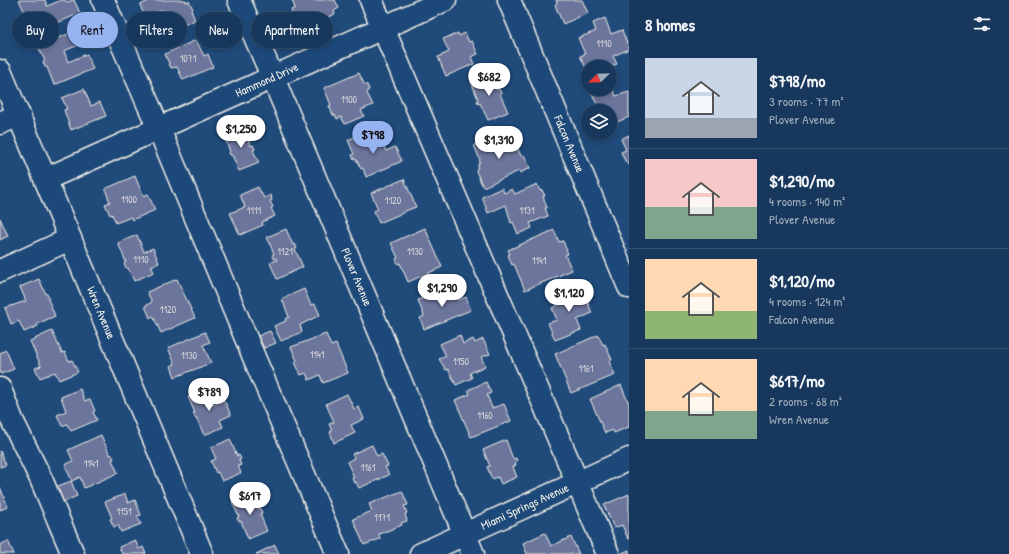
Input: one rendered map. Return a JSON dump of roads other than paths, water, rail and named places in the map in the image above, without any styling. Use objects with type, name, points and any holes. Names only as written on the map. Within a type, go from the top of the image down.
[{"type":"street","points":[[103,0],[338,554]]},
{"type":"street","name":"Plover Avenue","points":[[239,0],[473,554]]},
{"type":"street","points":[[371,0],[608,554]]},
{"type":"street","name":"Hammond Drive","points":[[46,179],[444,0]]},
{"type":"street","name":"Falcon Avenue","points":[[509,0],[629,287]]},
{"type":"street","name":"Wren Avenue","points":[[0,71],[9,119],[46,179],[202,554]]},
{"type":"street","points":[[0,271],[70,239]]},
{"type":"street","points":[[0,389],[12,420],[41,480],[73,554]]},
{"type":"street","name":"Miami Springs Avenue","points":[[420,554],[629,460]]}]
